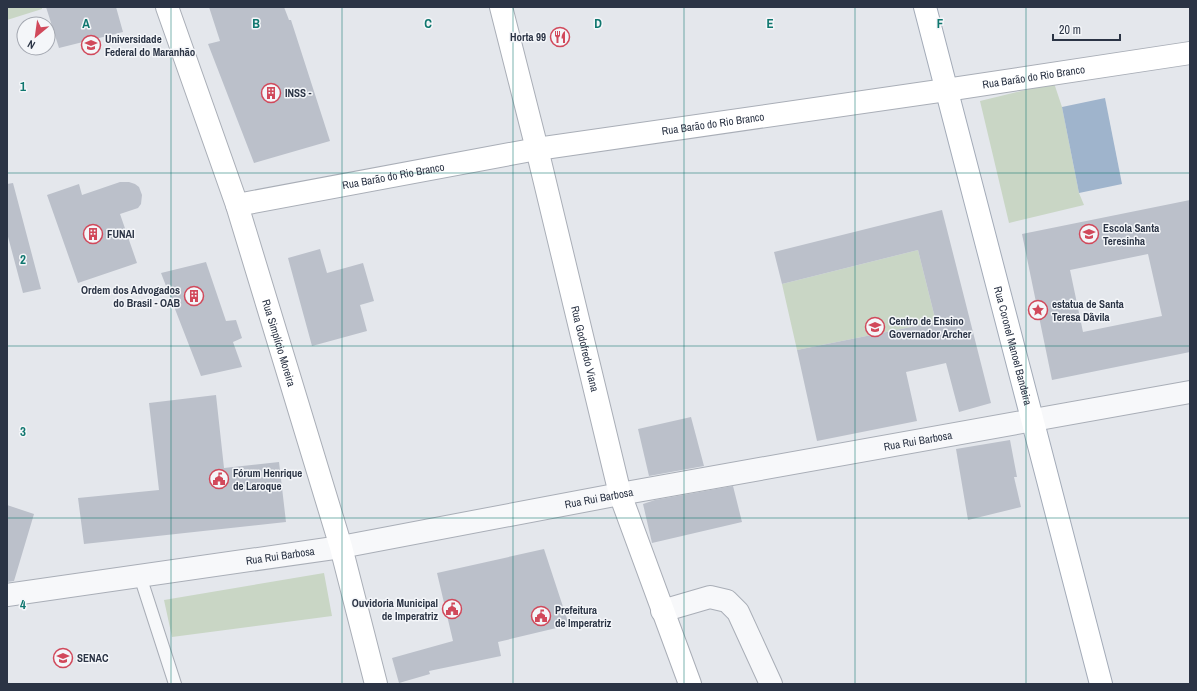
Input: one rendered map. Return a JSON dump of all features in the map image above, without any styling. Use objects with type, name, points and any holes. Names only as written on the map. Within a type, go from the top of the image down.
[{"type":"main road","name":"Rua Simplício Moreira","points":[[167,7],[237,205],[341,547],[376,684]]},
{"type":"main road","name":"Rua Godofredo Viana","points":[[501,7],[537,149],[620,494],[690,684]]},
{"type":"main road","name":"Rua Coronel Manoel Bandeira","points":[[925,7],[1101,684]]},
{"type":"main road","name":"Rua Barão do Rio Branco","points":[[237,205],[537,149],[1190,53]]},
{"type":"street","name":"Rua Rui Barbosa","points":[[7,595],[341,547],[620,494],[1190,392]]},
{"type":"street","points":[[662,611],[710,597],[727,601],[738,612],[771,684]]},
{"type":"lane","points":[[140,576],[175,684]]},
{"type":"green space","points":[[7,7],[42,7],[42,9],[7,20]]},
{"type":"green space","points":[[1054,83],[1062,107],[1079,193],[1084,205],[1009,223],[980,101]]},
{"type":"green space","points":[[918,250],[936,322],[797,350],[782,284]]},
{"type":"green space","points":[[324,573],[332,616],[172,637],[164,600]]},
{"type":"water","points":[[1105,98],[1122,184],[1079,193],[1062,107]]},
{"type":"building","points":[[46,7],[116,7],[123,32],[59,48],[56,39],[56,16],[49,16]]},
{"type":"building","name":"INSS -","points":[[209,7],[284,7],[289,20],[291,20],[330,141],[254,163],[208,44],[220,41]]},
{"type":"building","name":"FUNAI","points":[[120,182],[135,184],[139,187],[142,195],[141,204],[138,208],[120,214],[137,263],[78,283],[47,195],[79,184],[82,195]]},
{"type":"building","points":[[13,183],[41,289],[23,293],[7,233],[7,184]]},
{"type":"building","points":[[1190,200],[1190,352],[1052,380],[1022,234]],"holes":[[[1148,254],[1162,316],[1083,332],[1070,270]]]},
{"type":"building","points":[[942,210],[991,403],[959,412],[946,363],[906,372],[917,421],[817,441],[797,350],[936,322],[918,250],[782,284],[774,252]]},
{"type":"building","points":[[320,249],[327,273],[363,263],[374,301],[360,305],[367,331],[312,346],[288,258]]},
{"type":"building","name":"Ordem dos Advogados do Brasil - OAB","points":[[206,262],[226,321],[236,320],[242,338],[233,342],[242,367],[201,376],[161,273]]},
{"type":"building","name":"Fórum Henrique de Laroque","points":[[216,395],[224,468],[279,462],[286,522],[84,544],[78,498],[159,490],[149,403]]},
{"type":"building","points":[[691,417],[704,466],[649,476],[638,429]]},
{"type":"building","points":[[1010,440],[1017,477],[1014,477],[1021,507],[968,520],[956,449]]},
{"type":"building","points":[[733,486],[742,522],[652,543],[643,504],[655,500]]},
{"type":"building","points":[[7,505],[34,514],[14,581],[7,582]]},
{"type":"building","name":"Prefeitura de Imperatriz","points":[[544,549],[569,625],[498,642],[501,656],[429,671],[430,674],[399,683],[392,658],[453,641],[437,573]]},
{"type":"place","name":"Horta 99","points":[[560,37]]},
{"type":"place","name":"Universidade Federal do Maranhão","points":[[91,45]]},
{"type":"place","name":"INSS -","points":[[271,93]]},
{"type":"place","name":"FUNAI","points":[[93,234]]},
{"type":"place","name":"Escola Santa Teresinha","points":[[1089,234]]},
{"type":"place","name":"Ordem dos Advogados do Brasil - OAB","points":[[194,296]]},
{"type":"place","name":"estatua de Santa Teresa D´ávila","points":[[1038,310]]},
{"type":"place","name":"Centro de Ensino Governador Archer","points":[[875,327]]},
{"type":"place","name":"Fórum Henrique de Laroque","points":[[219,479]]},
{"type":"place","name":"Ouvidoria Municipal de Imperatriz","points":[[452,609]]},
{"type":"place","name":"Prefeitura de Imperatriz","points":[[541,616]]},
{"type":"place","name":"SENAC","points":[[63,658]]}]
